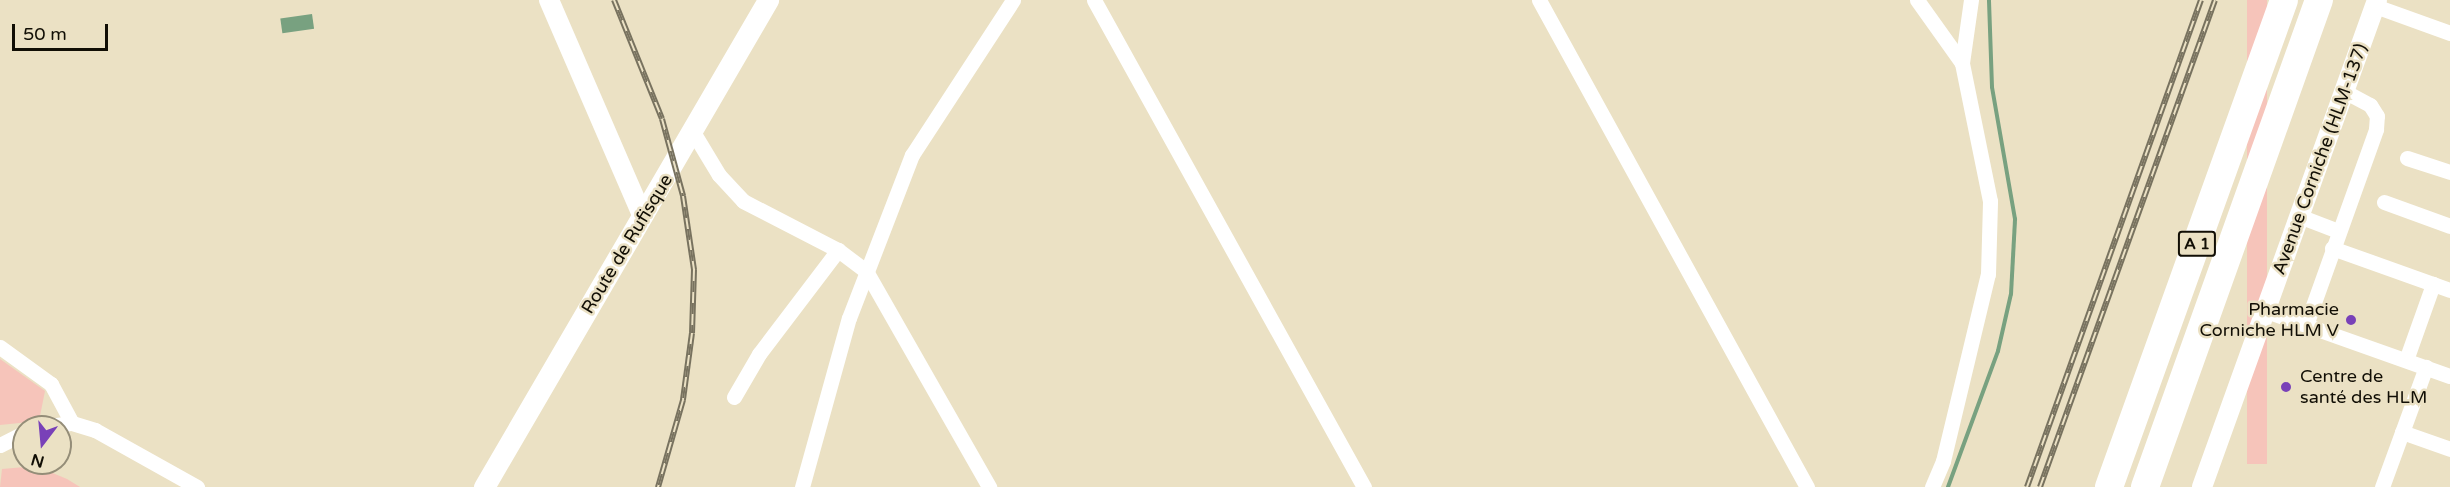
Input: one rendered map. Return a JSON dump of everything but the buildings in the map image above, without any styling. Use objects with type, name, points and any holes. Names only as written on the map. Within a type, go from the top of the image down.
[{"type":"highway","name":"A 1","points":[[2109,487],[2284,0]]},
{"type":"highway","name":"A 1","points":[[2145,487],[2319,0]]},
{"type":"main road","name":"Route de Rufisque","points":[[484,487],[768,0]]},
{"type":"street","points":[[549,0],[643,217]]},
{"type":"street","points":[[802,487],[866,271],[912,155],[1013,0]]},
{"type":"street","points":[[1094,0],[1364,487]]},
{"type":"street","points":[[1539,0],[1807,487]]},
{"type":"street","points":[[1917,0],[1962,63]]},
{"type":"street","points":[[1932,487],[1943,461],[1988,274],[1990,201],[1962,63],[1971,0]]},
{"type":"street","points":[[2376,3],[2450,33]]},
{"type":"street","name":"Avenue Corniche (HLM-137)","points":[[2202,487],[2376,3]]},
{"type":"street","points":[[2306,325],[2376,129],[2377,116],[2370,105],[2344,91]]},
{"type":"street","points":[[693,132],[719,175],[743,201],[838,250],[866,271],[989,487]]},
{"type":"street","points":[[2407,158],[2450,172]]},
{"type":"street","points":[[2384,202],[2450,226]]},
{"type":"street","points":[[2299,216],[2338,231]]},
{"type":"street","points":[[2332,248],[2450,290]]},
{"type":"street","points":[[734,397],[759,354],[838,250]]},
{"type":"street","points":[[2406,360],[2433,284]]},
{"type":"street","points":[[2266,310],[2450,376]]},
{"type":"street","points":[[0,347],[51,384],[68,415]]},
{"type":"street","points":[[2385,486],[2426,367]]},
{"type":"street","points":[[72,423],[95,430],[197,487]]},
{"type":"street","points":[[2402,432],[2450,449]]},
{"type":"shaded area","points":[[2247,0],[2267,0],[2267,464],[2247,464]]},
{"type":"shaded area","points":[[312,14],[314,29],[282,33],[280,18]]},
{"type":"shaded area","points":[[0,359],[45,391],[40,415],[12,415],[12,424],[0,425]]},
{"type":"shaded area","points":[[12,468],[12,475],[57,475],[80,487],[0,487],[2,469]]},
{"type":"waterway","points":[[1948,487],[1998,351],[2011,294],[2015,219],[1992,87],[1989,0]]},
{"type":"railway","points":[[614,0],[662,119],[683,196],[694,270],[692,333],[683,400],[658,487]]},
{"type":"railway","points":[[2027,487],[2201,0]]},
{"type":"railway","points":[[2040,487],[2215,0]]},
{"type":"place","name":"Pharmacie Corniche HLM V","points":[[2351,320]]},
{"type":"place","name":"Centre de santé des HLM","points":[[2286,387]]}]
